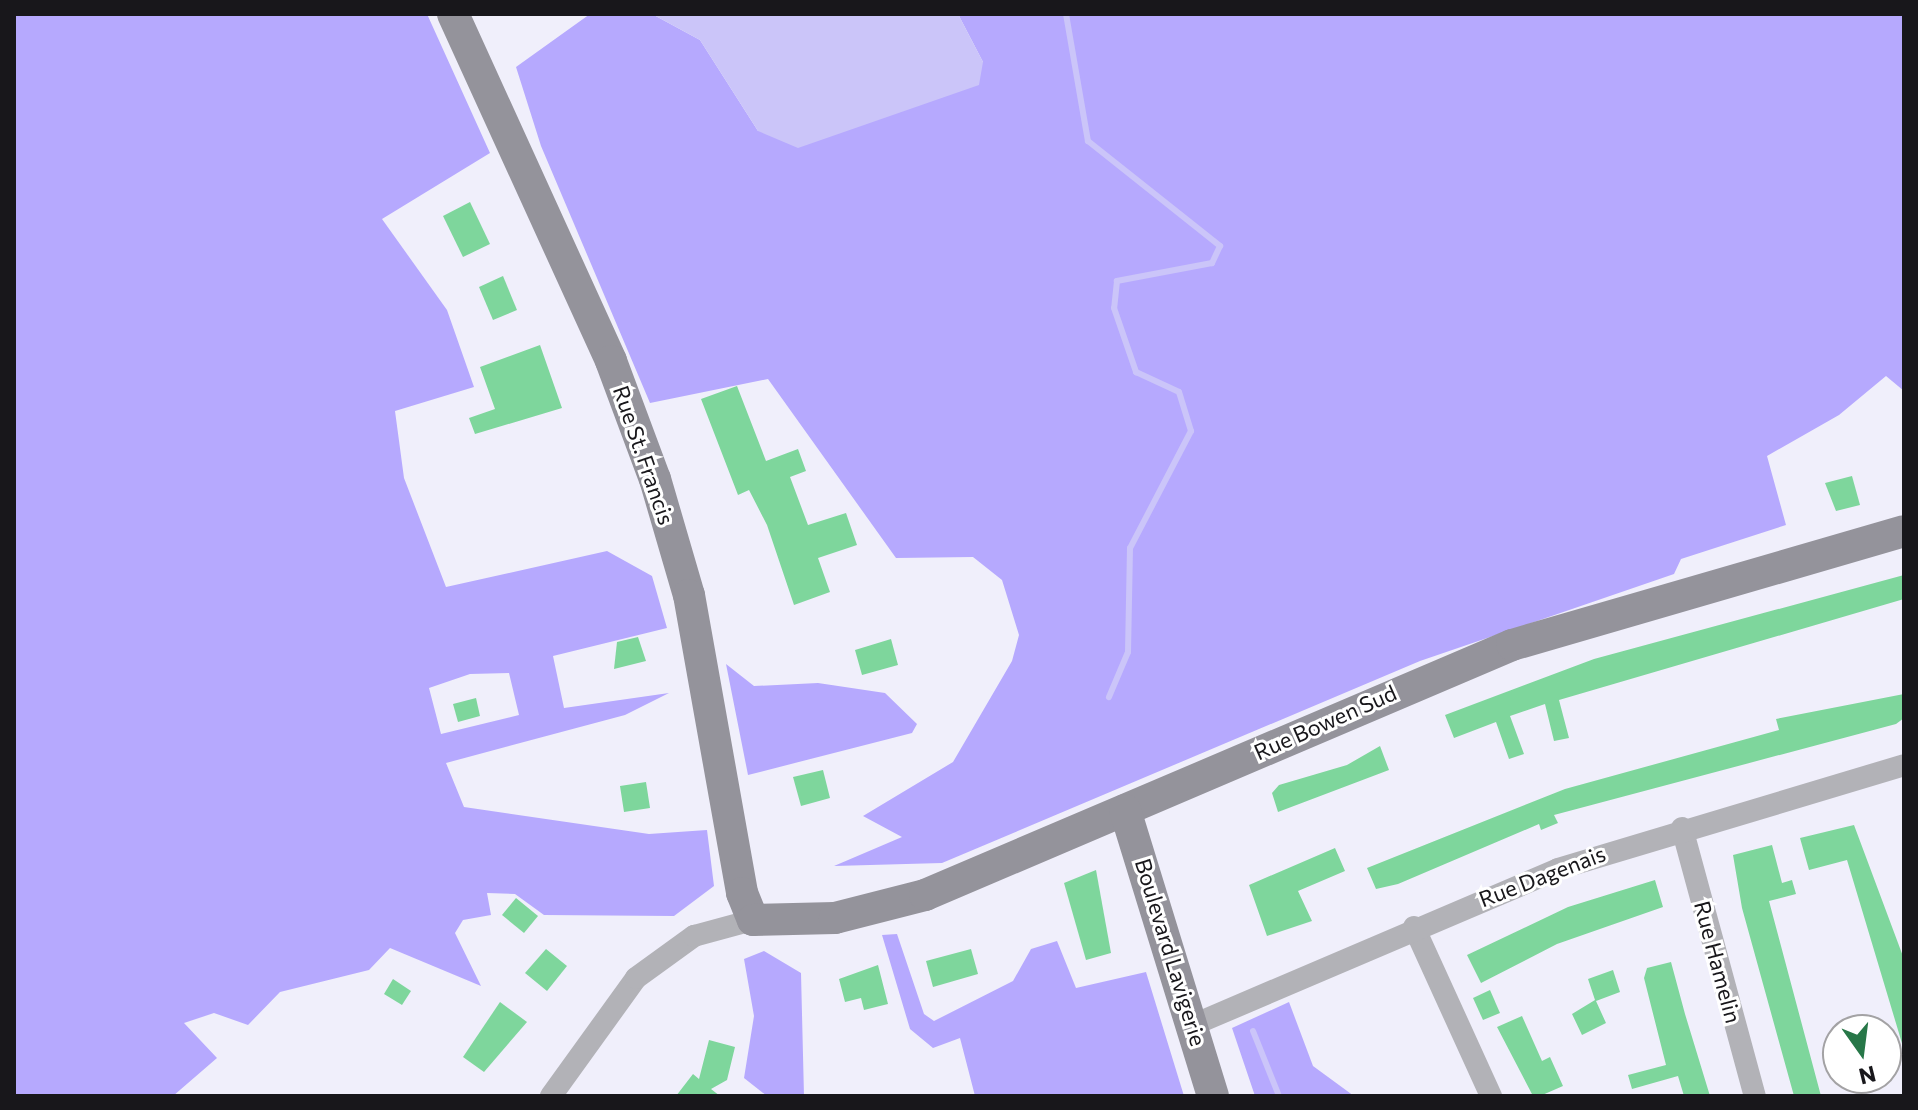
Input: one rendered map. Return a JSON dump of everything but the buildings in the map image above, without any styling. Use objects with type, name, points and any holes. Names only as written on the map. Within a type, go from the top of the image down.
[{"type":"street","name":"Rue St. Francis","points":[[453,14],[611,361],[655,479],[695,623],[742,893],[753,920]]},
{"type":"street","name":"Rue Bowen Sud","points":[[753,920],[835,918],[925,895],[1512,645],[1904,531]]},
{"type":"street","name":"Rue Dagenais","points":[[1193,1025],[1414,927],[1682,828],[1902,772]]},
{"type":"street","name":"Boulevard Lavigerie","points":[[1125,810],[1213,1096]]},
{"type":"street","name":"Rue Hamelin","points":[[1682,828],[1755,1096]]},
{"type":"street","points":[[551,1096],[636,978],[694,936],[753,920]]},
{"type":"street","points":[[1414,927],[1491,1096]]},
{"type":"shaded area","points":[[14,14],[427,14],[490,153],[382,219],[447,310],[474,387],[395,411],[404,478],[446,587],[607,551],[652,576],[667,628],[553,656],[564,708],[669,693],[625,715],[446,763],[464,807],[649,834],[707,830],[714,886],[674,916],[544,915],[515,894],[487,893],[491,915],[463,920],[455,933],[481,986],[390,948],[369,970],[280,992],[248,1025],[214,1013],[184,1023],[217,1058],[173,1096],[14,1096]],"holes":[[[509,673],[519,715],[441,734],[429,688],[470,674]]]},
{"type":"shaded area","points":[[590,14],[652,14],[700,40],[758,131],[983,62],[958,14],[1904,14],[1904,391],[1886,376],[1839,415],[1767,456],[1786,525],[1681,559],[1674,574],[1420,661],[942,863],[834,866],[902,837],[863,816],[953,762],[1012,661],[1019,635],[1002,580],[973,557],[896,558],[768,379],[650,403],[541,146],[516,67]]},
{"type":"shaded area","points":[[652,14],[958,14],[983,62],[979,85],[798,148],[758,131],[700,40]]},
{"type":"shaded area","points":[[726,664],[754,686],[818,683],[885,693],[917,724],[912,733],[748,775]]},
{"type":"shaded area","points":[[897,934],[924,1014],[934,1021],[1013,981],[1031,949],[1057,941],[1076,988],[1146,972],[1184,1096],[975,1096],[960,1038],[933,1048],[910,1029],[882,935]]},
{"type":"shaded area","points":[[764,951],[801,973],[804,1096],[767,1096],[744,1078],[754,1016],[744,959]]},
{"type":"shaded area","points":[[1289,1002],[1313,1066],[1354,1096],[1255,1096],[1232,1028]]},
{"type":"waterway","points":[[1066,14],[1088,141],[1220,246],[1212,263],[1117,281],[1114,308],[1136,372],[1179,392],[1191,431],[1130,548],[1128,652],[1109,697]]},
{"type":"waterway","points":[[1253,1031],[1279,1096]]}]
